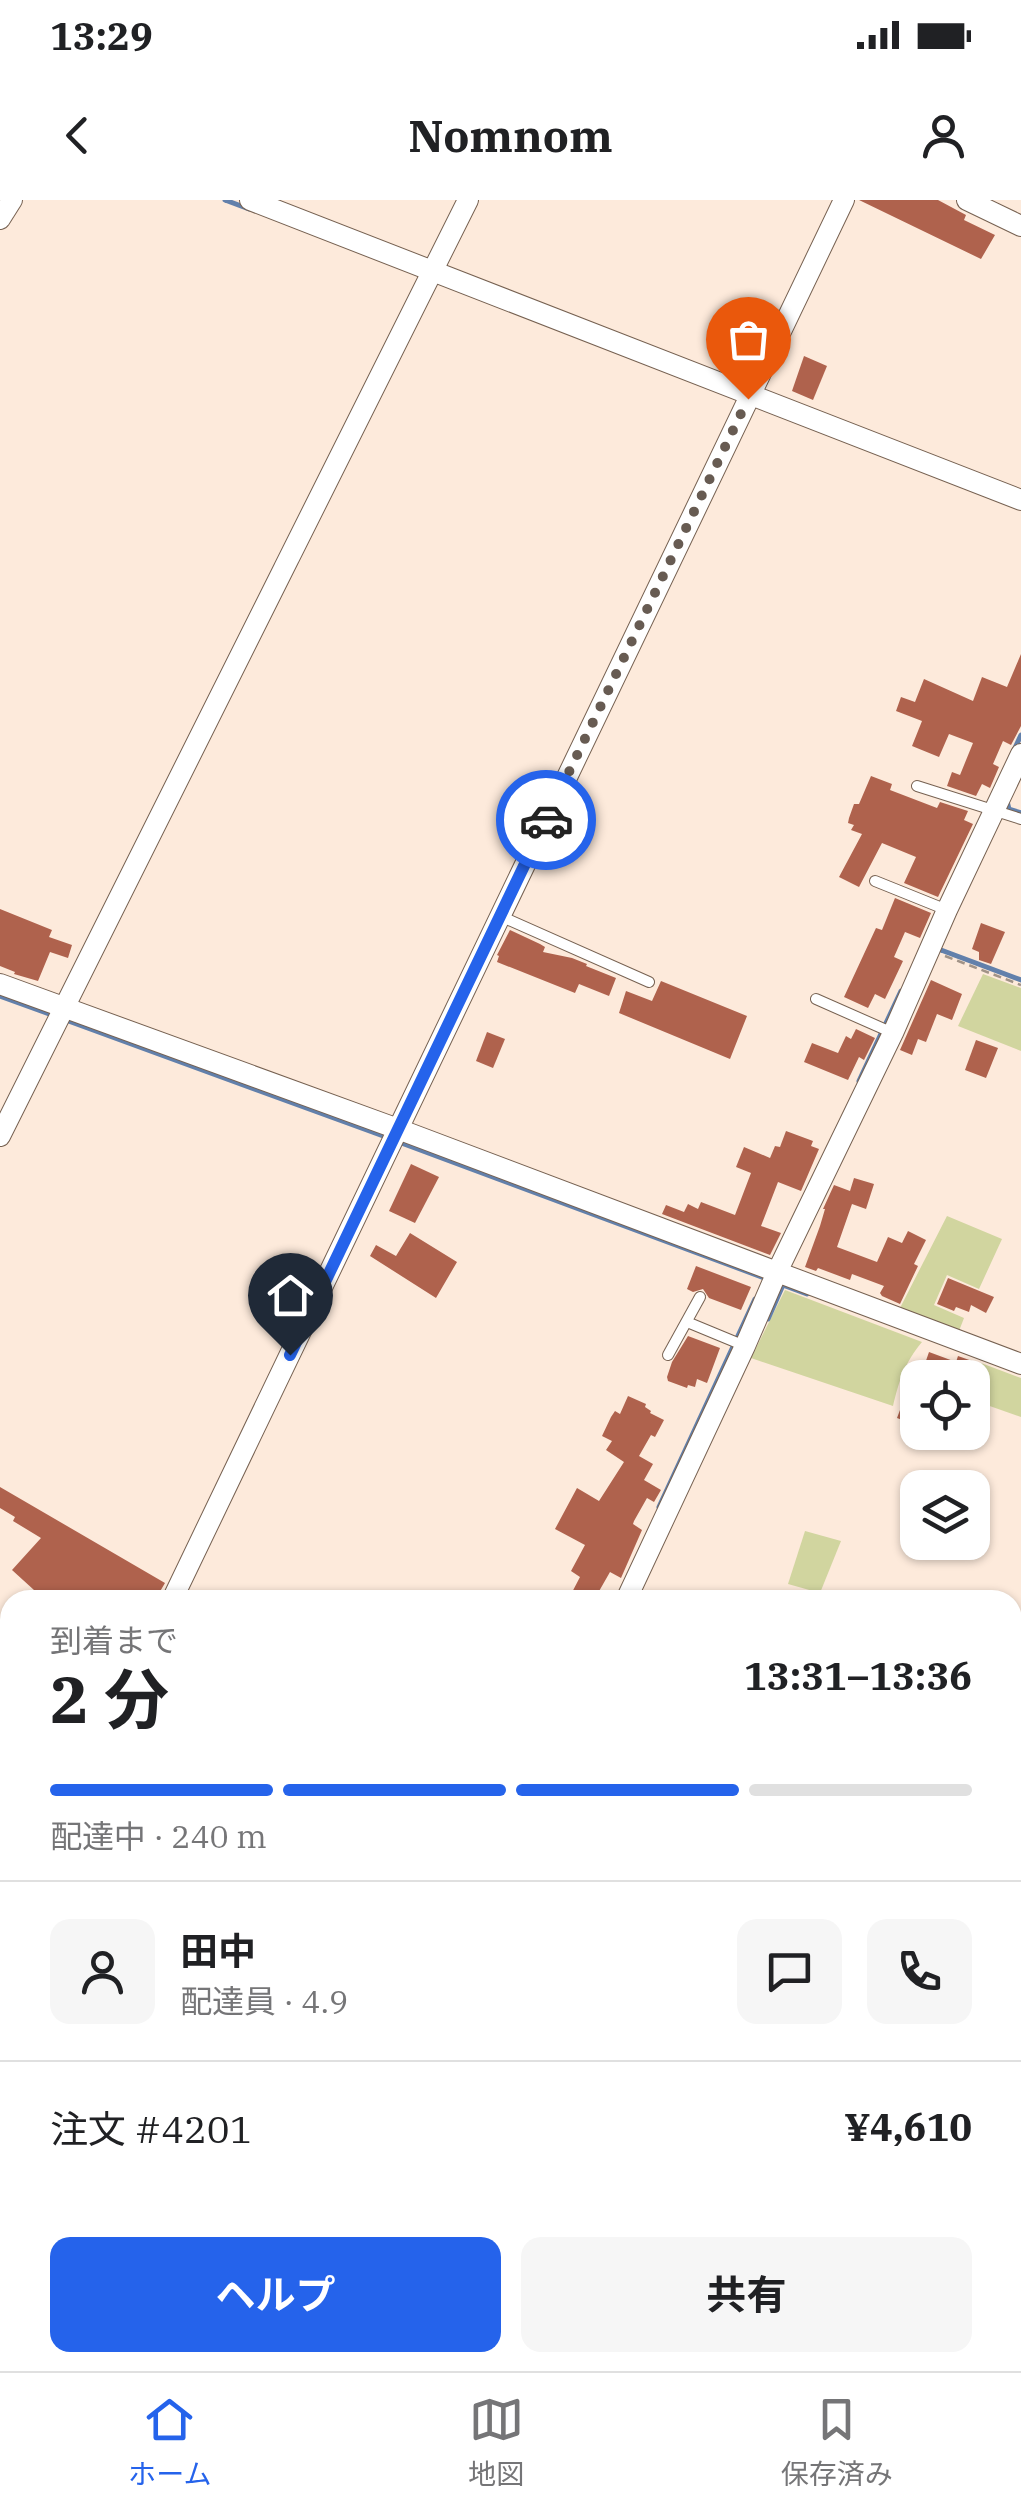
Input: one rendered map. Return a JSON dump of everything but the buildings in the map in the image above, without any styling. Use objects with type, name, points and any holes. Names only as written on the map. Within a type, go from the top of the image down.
[{"type":"street","points":[[0,219],[12,200]]},
{"type":"street","points":[[250,200],[431,276],[748,400],[1021,500]]},
{"type":"street","points":[[0,1136],[468,200]]},
{"type":"street","points":[[177,1590],[844,200]]},
{"type":"street","points":[[967,200],[1021,226]]},
{"type":"street","points":[[630,1590],[738,1343],[775,1278],[886,1030],[929,951],[943,908],[989,808],[1021,754]]},
{"type":"street","points":[[0,984],[60,1014],[775,1278],[1021,1364]]},
{"type":"lane","points":[[917,786],[1021,819]]},
{"type":"lane","points":[[875,881],[943,908]]},
{"type":"lane","points":[[500,916],[648,982]]},
{"type":"lane","points":[[816,999],[886,1030]]},
{"type":"lane","points":[[668,1356],[700,1296]]},
{"type":"lane","points":[[686,1322],[738,1343]]},
{"type":"path","points":[[929,951],[1021,985]]},
{"type":"green space","points":[[983,974],[1021,988],[1021,1051],[958,1026]]},
{"type":"green space","points":[[947,1216],[1002,1239],[979,1289],[947,1275],[934,1305],[964,1318],[959,1331],[900,1308]]},
{"type":"green space","points":[[785,1290],[922,1342],[909,1360],[900,1360],[900,1382],[893,1406],[751,1358]]},
{"type":"green space","points":[[990,1366],[1021,1378],[1021,1417],[990,1406]]},
{"type":"green space","points":[[805,1531],[841,1541],[821,1590],[788,1584]]},
{"type":"waterway","points":[[225,200],[249,209]]},
{"type":"waterway","points":[[1014,750],[1021,735]]},
{"type":"waterway","points":[[1007,801],[1009,809],[1021,813]]},
{"type":"waterway","points":[[941,950],[1021,980]]},
{"type":"waterway","points":[[859,1081],[901,991]]},
{"type":"waterway","points":[[0,996],[52,1015]]},
{"type":"waterway","points":[[63,1019],[386,1137]]},
{"type":"waterway","points":[[396,1141],[770,1280]]},
{"type":"waterway","points":[[780,1284],[807,1294]]},
{"type":"waterway","points":[[768,1319],[783,1285]]},
{"type":"waterway","points":[[659,1507],[755,1299]]},
{"type":"way so far","points":[[546,820],[748,399]]},
{"type":"route","points":[[290,1355],[546,820]]}]
